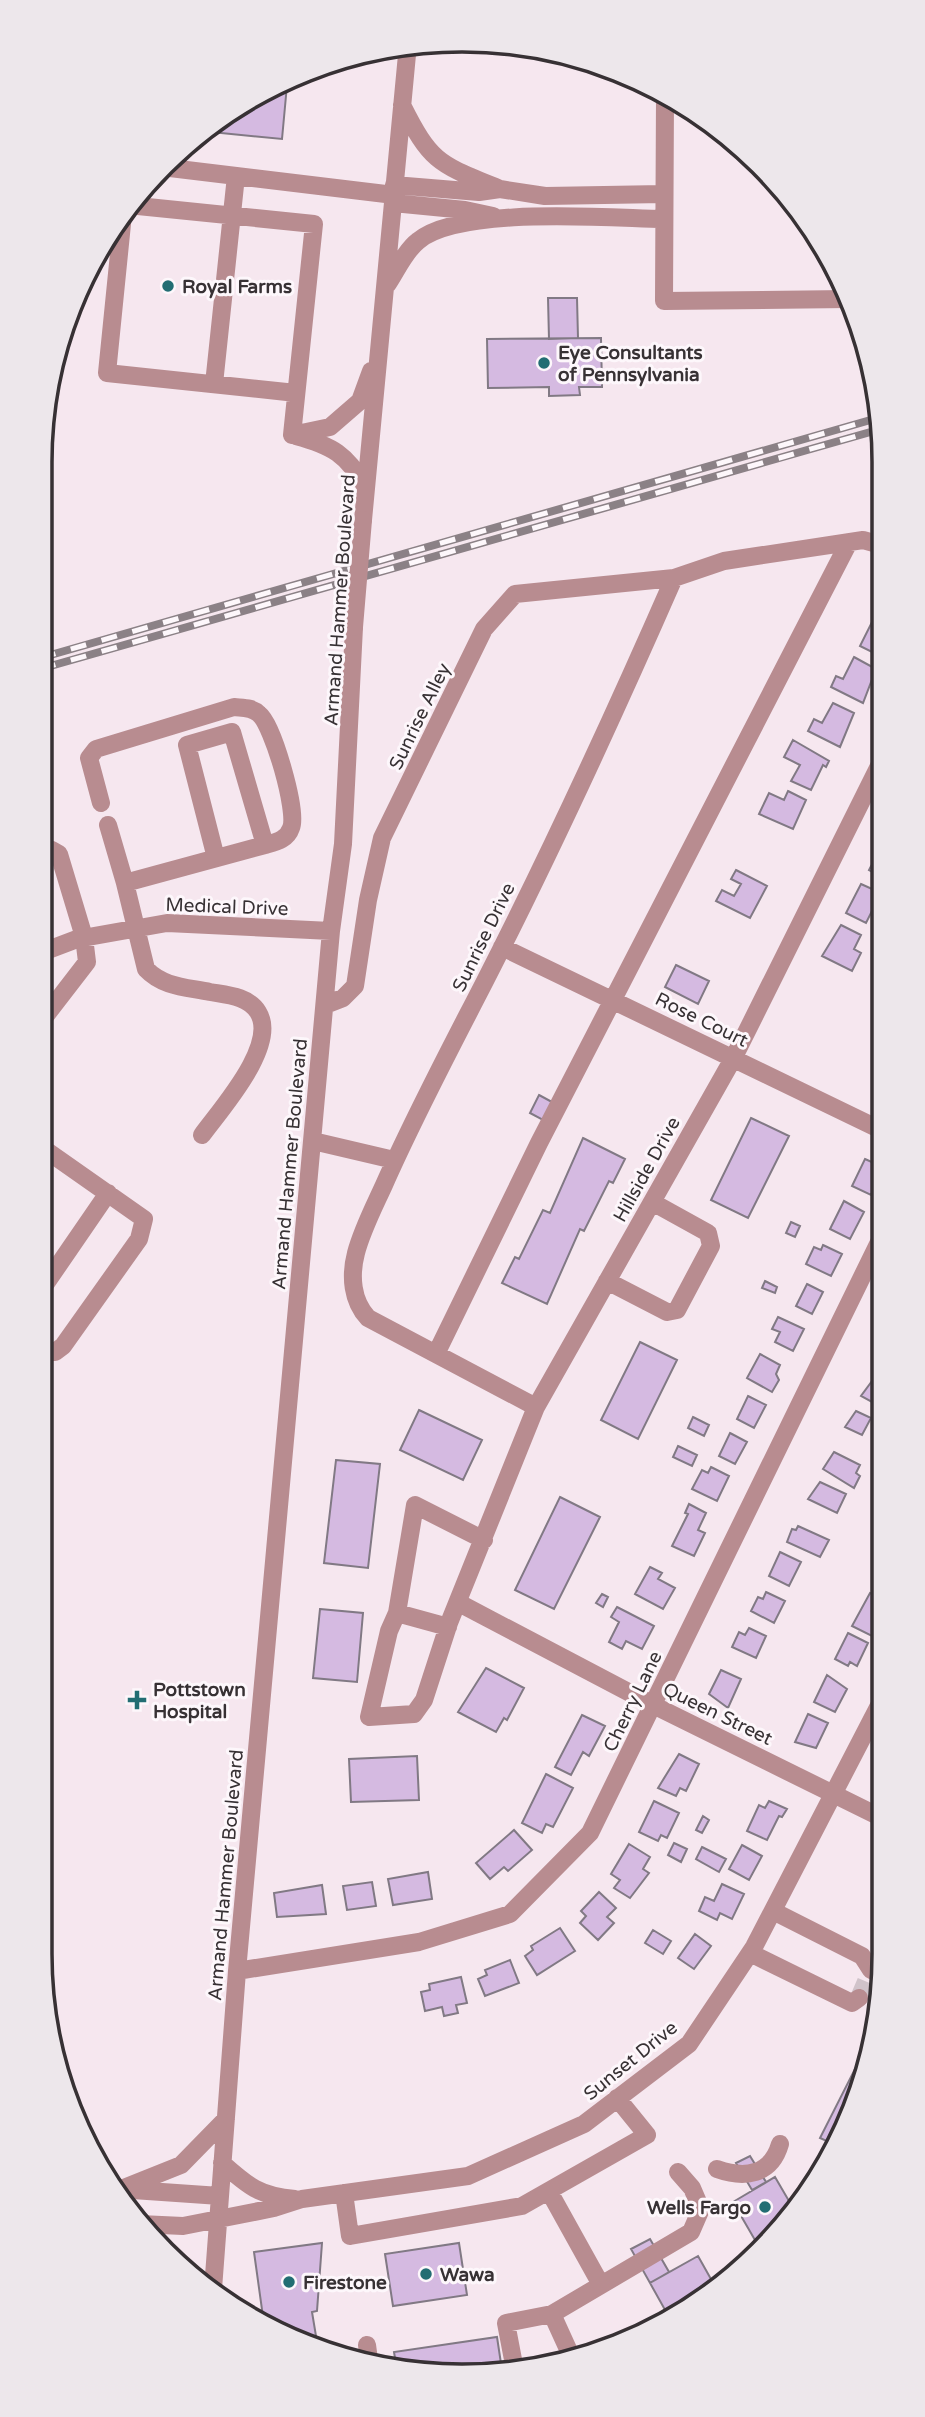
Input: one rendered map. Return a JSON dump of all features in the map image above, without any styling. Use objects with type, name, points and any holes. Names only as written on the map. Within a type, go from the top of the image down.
[{"type":"street","name":"Armand Hammer Boulevard","points":[[214,2280],[237,1971],[331,931],[344,832],[354,627],[407,56]]},
{"type":"street","points":[[402,105],[422,144],[447,167],[500,189],[545,196],[663,194]]},
{"type":"street","points":[[665,105],[664,302],[838,299]]},
{"type":"street","points":[[177,169],[394,194],[500,218]]},
{"type":"street","points":[[214,384],[236,176]]},
{"type":"street","points":[[394,194],[500,189]]},
{"type":"street","points":[[142,207],[314,224],[292,435]]},
{"type":"street","points":[[385,288],[417,241],[440,229],[500,218],[663,219]]},
{"type":"street","points":[[121,237],[107,373],[296,393]]},
{"type":"street","points":[[292,435],[330,427],[360,401],[379,352]]},
{"type":"street","points":[[292,435],[327,444],[351,462],[366,487]]},
{"type":"street","points":[[674,578],[724,561],[856,541],[872,544]]},
{"type":"street","points":[[436,1354],[540,1143],[856,541]]},
{"type":"street","name":"Sunrise Drive","points":[[537,1407],[368,1318],[358,1308],[355,1296],[355,1256],[394,1160],[502,947],[618,708],[674,578]]},
{"type":"street","name":"Sunrise Alley","points":[[325,1005],[343,998],[355,986],[382,838],[484,629],[516,594],[674,578]]},
{"type":"street","points":[[101,803],[89,758],[96,749],[233,707],[250,708],[268,724],[293,810],[291,829],[285,837],[265,845],[125,883]]},
{"type":"street","points":[[216,859],[187,745],[232,732],[265,845]]},
{"type":"street","name":"Hillside Drive","points":[[397,1613],[369,1717],[414,1714],[424,1700],[448,1627],[537,1407],[734,1057],[872,780]]},
{"type":"street","points":[[108,825],[146,969],[154,978],[165,984],[236,996],[258,1012],[261,1021],[260,1044],[251,1066],[202,1135]]},
{"type":"street","points":[[52,850],[59,854],[84,937],[87,962],[52,1007]]},
{"type":"street","name":"Medical Drive","points":[[52,949],[84,937],[136,926],[167,923],[331,931]]},
{"type":"street","name":"Rose Court","points":[[502,947],[872,1126]]},
{"type":"street","points":[[313,1141],[394,1160]]},
{"type":"street","points":[[52,1154],[144,1219],[144,1229],[63,1346],[52,1352]]},
{"type":"street","points":[[52,1274],[108,1192]]},
{"type":"street","points":[[607,1281],[667,1312],[677,1310],[711,1245],[711,1239],[708,1233],[652,1202]]},
{"type":"street","name":"Cherry Lane","points":[[237,1971],[419,1942],[510,1914],[590,1833],[872,1257]]},
{"type":"street","points":[[448,1627],[397,1613],[415,1505],[484,1540]]},
{"type":"street","name":"Queen Street","points":[[459,1603],[653,1706],[872,1813]]},
{"type":"street","name":"Sunset Drive","points":[[154,2225],[183,2226],[302,2199],[468,2176],[584,2124],[689,2043],[750,1954],[872,1719]]},
{"type":"street","points":[[773,1911],[872,1963]]},
{"type":"street","points":[[750,1954],[836,1998],[852,2003],[859,1998]]},
{"type":"street","points":[[344,2193],[350,2236],[522,2206],[550,2193],[647,2135],[617,2098]]},
{"type":"street","points":[[125,2187],[181,2165],[226,2119]]},
{"type":"street","points":[[717,2169],[734,2175],[762,2169],[775,2160],[780,2144]]},
{"type":"street","name":"Sunset Drive","points":[[222,2163],[244,2183],[262,2194],[302,2199]]},
{"type":"street","points":[[513,2361],[506,2323],[552,2315],[600,2283],[691,2232],[701,2208],[692,2188],[678,2172]]},
{"type":"street","points":[[127,2189],[220,2196]]},
{"type":"street","points":[[550,2193],[600,2283]]},
{"type":"street","points":[[552,2315],[569,2351]]},
{"type":"building","points":[[286,93],[282,139],[219,133],[258,107]]},
{"type":"building","points":[[548,298],[577,298],[578,338],[549,339]]},
{"type":"building","name":"Eye Consultants of Pennsylvania","points":[[601,338],[602,387],[579,387],[580,395],[549,396],[549,387],[488,388],[487,339]]},
{"type":"building","points":[[872,622],[872,652],[860,646]]},
{"type":"building","points":[[854,657],[872,667],[872,679],[863,703],[831,687],[836,676],[843,679]]},
{"type":"building","points":[[833,703],[854,713],[840,747],[808,731],[814,719],[822,723]]},
{"type":"building","points":[[793,740],[829,761],[826,767],[823,765],[811,790],[791,781],[800,765],[784,757]]},
{"type":"building","points":[[788,791],[806,800],[793,829],[759,814],[769,793],[784,800]]},
{"type":"building","points":[[736,870],[767,886],[750,918],[716,901],[722,890],[734,896],[741,884],[731,879]]},
{"type":"building","points":[[861,884],[872,889],[872,911],[866,923],[846,913]]},
{"type":"building","points":[[841,925],[861,935],[854,949],[861,953],[852,971],[822,956]]},
{"type":"building","points":[[676,965],[709,981],[698,1004],[665,987]]},
{"type":"building","points":[[539,1095],[552,1102],[543,1120],[530,1113]]},
{"type":"building","points":[[751,1118],[789,1136],[748,1218],[711,1200]]},
{"type":"building","points":[[583,1138],[625,1159],[613,1183],[609,1181],[584,1231],[580,1229],[547,1304],[502,1283],[515,1257],[519,1259],[543,1210],[550,1213]]},
{"type":"building","points":[[865,1159],[872,1162],[871,1195],[852,1186]]},
{"type":"building","points":[[844,1201],[864,1212],[850,1239],[830,1229]]},
{"type":"building","points":[[791,1222],[800,1226],[795,1237],[786,1233]]},
{"type":"building","points":[[823,1245],[842,1254],[831,1276],[806,1264],[814,1247],[821,1250]]},
{"type":"building","points":[[765,1281],[777,1287],[775,1293],[762,1288]]},
{"type":"building","points":[[807,1284],[823,1292],[812,1314],[796,1306]]},
{"type":"building","points":[[778,1317],[804,1329],[793,1351],[775,1342],[780,1332],[772,1329]]},
{"type":"building","points":[[640,1342],[677,1360],[638,1439],[601,1420]]},
{"type":"building","points":[[760,1354],[780,1365],[776,1374],[779,1380],[772,1392],[747,1378]]},
{"type":"building","points":[[872,1381],[872,1402],[861,1396]]},
{"type":"building","points":[[748,1396],[766,1405],[754,1428],[737,1419]]},
{"type":"building","points":[[419,1410],[482,1440],[463,1480],[400,1450]]},
{"type":"building","points":[[856,1411],[871,1418],[862,1435],[845,1427]]},
{"type":"building","points":[[693,1417],[709,1425],[704,1436],[688,1428]]},
{"type":"building","points":[[730,1433],[747,1442],[735,1464],[719,1456]]},
{"type":"building","points":[[678,1446],[697,1455],[692,1466],[673,1457]]},
{"type":"building","points":[[834,1452],[860,1465],[856,1473],[860,1476],[854,1488],[823,1469]]},
{"type":"building","points":[[336,1460],[380,1464],[368,1568],[324,1563]]},
{"type":"building","points":[[711,1467],[729,1476],[717,1501],[692,1489],[702,1470],[708,1473]]},
{"type":"building","points":[[820,1482],[846,1494],[837,1513],[808,1499]]},
{"type":"building","points":[[560,1497],[600,1517],[554,1609],[515,1590]]},
{"type":"building","points":[[689,1504],[706,1513],[698,1530],[705,1533],[694,1556],[672,1546],[688,1514],[685,1513]]},
{"type":"building","points":[[798,1526],[829,1540],[820,1557],[787,1542],[792,1529],[796,1530]]},
{"type":"building","points":[[780,1552],[801,1562],[789,1586],[769,1576]]},
{"type":"building","points":[[650,1567],[662,1573],[658,1579],[675,1588],[663,1609],[635,1594]]},
{"type":"building","points":[[766,1592],[785,1601],[774,1623],[751,1611],[758,1597],[763,1599]]},
{"type":"building","points":[[870,1593],[872,1594],[872,1636],[852,1626]]},
{"type":"building","points":[[602,1594],[608,1597],[603,1607],[596,1603]]},
{"type":"building","points":[[617,1607],[654,1626],[642,1649],[626,1641],[622,1649],[609,1642],[619,1622],[611,1617]]},
{"type":"building","points":[[320,1609],[363,1613],[357,1682],[313,1678]]},
{"type":"building","points":[[749,1628],[766,1636],[756,1658],[732,1647],[739,1632],[745,1635]]},
{"type":"building","points":[[848,1633],[868,1643],[857,1666],[850,1662],[848,1666],[835,1659]]},
{"type":"building","points":[[486,1668],[524,1688],[507,1720],[504,1718],[496,1732],[458,1712]]},
{"type":"building","points":[[721,1670],[741,1679],[728,1708],[709,1694]]},
{"type":"building","points":[[827,1675],[847,1689],[835,1712],[814,1702]]},
{"type":"building","points":[[808,1714],[828,1723],[816,1748],[795,1742]]},
{"type":"building","points":[[582,1715],[605,1726],[589,1756],[583,1752],[571,1775],[555,1767]]},
{"type":"building","points":[[679,1754],[699,1764],[686,1791],[680,1788],[676,1796],[658,1788]]},
{"type":"building","points":[[417,1756],[419,1800],[351,1802],[349,1759]]},
{"type":"building","points":[[546,1774],[573,1788],[553,1827],[546,1824],[542,1833],[522,1823]]},
{"type":"building","points":[[654,1801],[679,1813],[667,1838],[661,1835],[658,1841],[639,1832]]},
{"type":"building","points":[[769,1801],[787,1809],[782,1817],[779,1816],[767,1840],[747,1831],[759,1805],[765,1808]]},
{"type":"building","points":[[703,1816],[709,1820],[702,1833],[696,1830]]},
{"type":"building","points":[[514,1830],[532,1850],[508,1871],[504,1867],[490,1879],[476,1863]]},
{"type":"building","points":[[674,1843],[687,1849],[681,1862],[668,1855]]},
{"type":"building","points":[[629,1844],[650,1857],[643,1869],[649,1873],[630,1898],[614,1888],[620,1880],[611,1874]]},
{"type":"building","points":[[742,1845],[762,1856],[749,1880],[729,1869]]},
{"type":"building","points":[[702,1847],[726,1859],[719,1872],[696,1859]]},
{"type":"building","points":[[428,1872],[432,1899],[393,1905],[388,1879]]},
{"type":"building","points":[[372,1882],[376,1906],[347,1910],[343,1886]]},
{"type":"building","points":[[722,1884],[744,1894],[732,1919],[720,1913],[717,1920],[699,1911],[705,1897],[714,1901]]},
{"type":"building","points":[[322,1885],[326,1914],[277,1917],[274,1893]]},
{"type":"building","points":[[599,1892],[616,1908],[607,1917],[614,1923],[598,1940],[580,1923],[586,1916],[581,1911]]},
{"type":"building","points":[[560,1928],[575,1951],[537,1975],[525,1956],[533,1950],[531,1946]]},
{"type":"building","points":[[653,1930],[671,1941],[663,1954],[645,1943]]},
{"type":"building","points":[[695,1934],[711,1946],[694,1969],[678,1958]]},
{"type":"building","points":[[510,1960],[519,1983],[485,1996],[478,1979],[487,1975],[485,1970]]},
{"type":"building","points":[[461,1977],[467,2003],[456,2005],[458,2013],[444,2016],[442,2007],[425,2011],[421,1992],[430,1990],[429,1984]]},
{"type":"building","points":[[858,2063],[858,2063],[827,2141],[820,2138]]},
{"type":"building","points":[[750,2156],[766,2182],[752,2190],[736,2163]]},
{"type":"building","name":"Wells Fargo","points":[[775,2177],[789,2202],[755,2241],[733,2202]]},
{"type":"building","points":[[650,2239],[669,2272],[650,2283],[631,2249]]},
{"type":"building","name":"Firestone","points":[[322,2243],[317,2311],[312,2312],[316,2337],[262,2313],[254,2252]]},
{"type":"building","name":"Wawa","points":[[459,2243],[467,2295],[393,2306],[385,2254]]},
{"type":"building","points":[[698,2256],[712,2280],[666,2311],[650,2283]]},
{"type":"building","name":"Wawa","points":[[497,2337],[501,2363],[436,2364],[395,2359],[394,2352]]},
{"type":"tunnel","points":[[859,1998],[871,1970]]},
{"type":"railway","points":[[52,655],[870,420]]},
{"type":"railway","points":[[52,666],[872,432]]},
{"type":"place","name":"Royal Farms","points":[[168,286]]},
{"type":"place","name":"Eye Consultants of Pennsylvania","points":[[544,363]]},
{"type":"place","name":"Pottstown Hospital","points":[[137,1700]]},
{"type":"place","name":"Wells Fargo","points":[[765,2207]]},
{"type":"place","name":"Wawa","points":[[426,2274]]},
{"type":"place","name":"Firestone","points":[[289,2282]]}]
